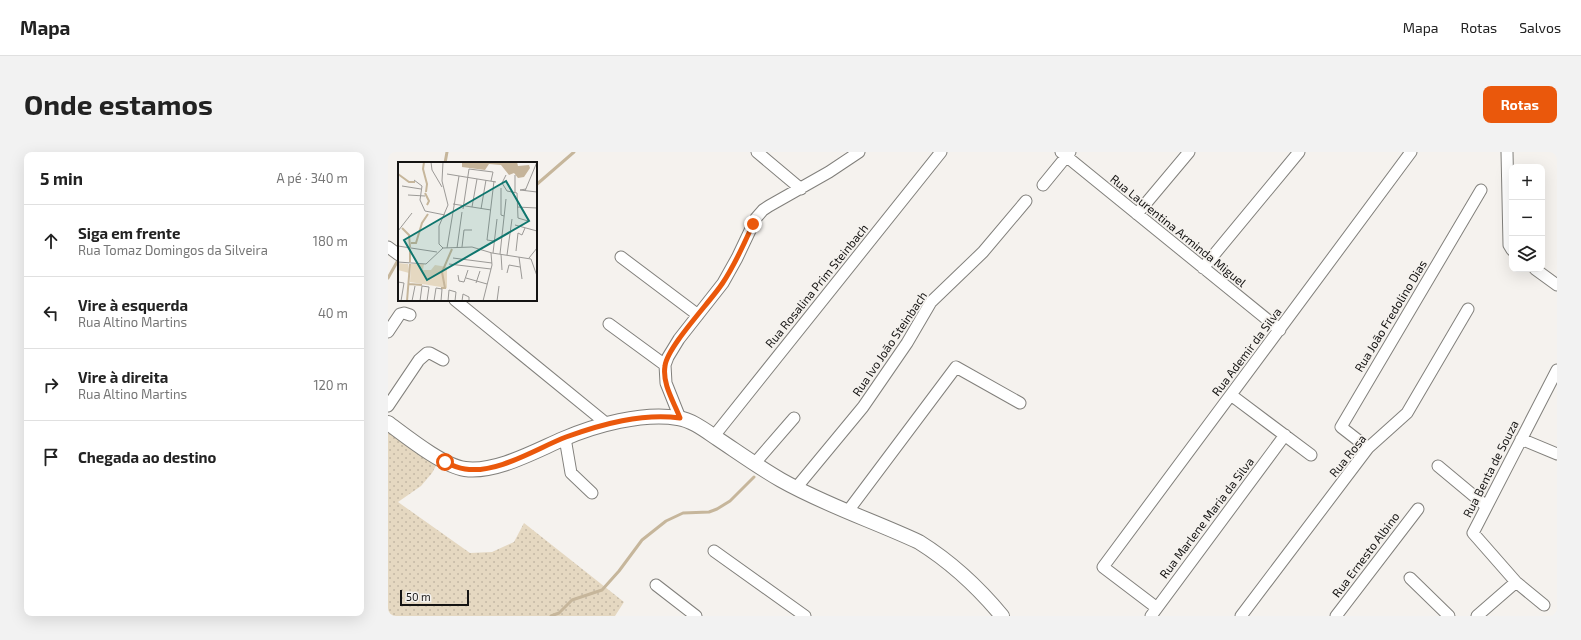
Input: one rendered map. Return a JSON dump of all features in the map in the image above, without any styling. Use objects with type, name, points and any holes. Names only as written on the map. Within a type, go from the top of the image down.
[{"type":"main road","points":[[388,423],[445,462],[465,469],[476,469],[503,464],[565,438],[607,424],[639,418],[667,416],[680,418],[714,436],[796,488],[901,533],[937,553],[967,578],[1002,616]]},
{"type":"street","points":[[757,152],[801,189]]},
{"type":"street","points":[[680,418],[666,383],[665,365],[672,349],[729,274],[753,224],[760,214],[769,206],[801,189],[859,152]]},
{"type":"street","name":"Rua Rosalina Prim Steinbach","points":[[714,436],[941,152]]},
{"type":"street","points":[[1137,214],[1189,152]]},
{"type":"street","points":[[1204,268],[1299,152]]},
{"type":"street","name":"Rua Ademir da Silva","points":[[1154,612],[1102,567],[1280,330],[1411,152]]},
{"type":"street","points":[[1507,152],[1509,245]]},
{"type":"street","points":[[1043,185],[1065,153]]},
{"type":"street","name":"Rua Laurentina Arminda Miguel","points":[[1065,153],[1137,214],[1280,330]]},
{"type":"street","name":"Rua João Fredolino Dias","points":[[1368,448],[1342,427],[1481,190]]},
{"type":"street","name":"Rua Ivo João Steinbach","points":[[796,488],[863,407],[907,343],[932,302],[983,252],[1026,201]]},
{"type":"street","points":[[388,247],[398,254]]},
{"type":"street","points":[[621,257],[698,315]]},
{"type":"street","points":[[1539,272],[1557,286]]},
{"type":"street","points":[[456,301],[607,424]]},
{"type":"street","name":"Rua Rosa","points":[[1241,616],[1368,448],[1407,413],[1468,309]]},
{"type":"street","points":[[388,332],[400,314],[404,313],[410,315]]},
{"type":"street","points":[[609,324],[665,365]]},
{"type":"street","points":[[388,406],[424,355],[430,353],[443,360]]},
{"type":"street","points":[[848,511],[956,367],[1020,403]]},
{"type":"street","name":"Rua Benta de Souza","points":[[1544,605],[1516,582],[1473,532],[1557,370]]},
{"type":"street","points":[[1231,395],[1311,456]]},
{"type":"street","points":[[755,463],[794,418]]},
{"type":"street","name":"Rua Marlene Maria da Silva","points":[[1154,612],[1285,436]]},
{"type":"street","points":[[565,438],[571,473],[592,493]]},
{"type":"street","points":[[1521,439],[1557,454]]},
{"type":"street","points":[[1438,466],[1486,506]]},
{"type":"street","name":"Rua Ernesto Albino","points":[[1336,616],[1418,509]]},
{"type":"street","points":[[714,552],[804,616]]},
{"type":"street","points":[[1410,578],[1450,616]]},
{"type":"street","points":[[1477,616],[1516,582]]},
{"type":"street","points":[[656,585],[696,616]]},
{"type":"shaded area","points":[[388,427],[438,462],[432,473],[421,486],[398,502],[470,553],[492,552],[514,542],[524,523],[624,602],[615,616],[388,616]]},
{"type":"waterway","points":[[445,162],[447,152]]},
{"type":"waterway","points":[[537,184],[574,152]]},
{"type":"waterway","points":[[388,278],[397,262]]},
{"type":"waterway","points":[[551,616],[559,613],[572,600],[602,590],[619,571],[642,540],[666,521],[683,513],[709,512],[717,509],[730,501],[754,477]]},
{"type":"route","points":[[445,462],[465,469],[491,467],[503,464],[582,431],[598,426],[639,418],[667,416],[680,418],[664,374],[668,357],[679,339],[729,274],[753,224]]}]
